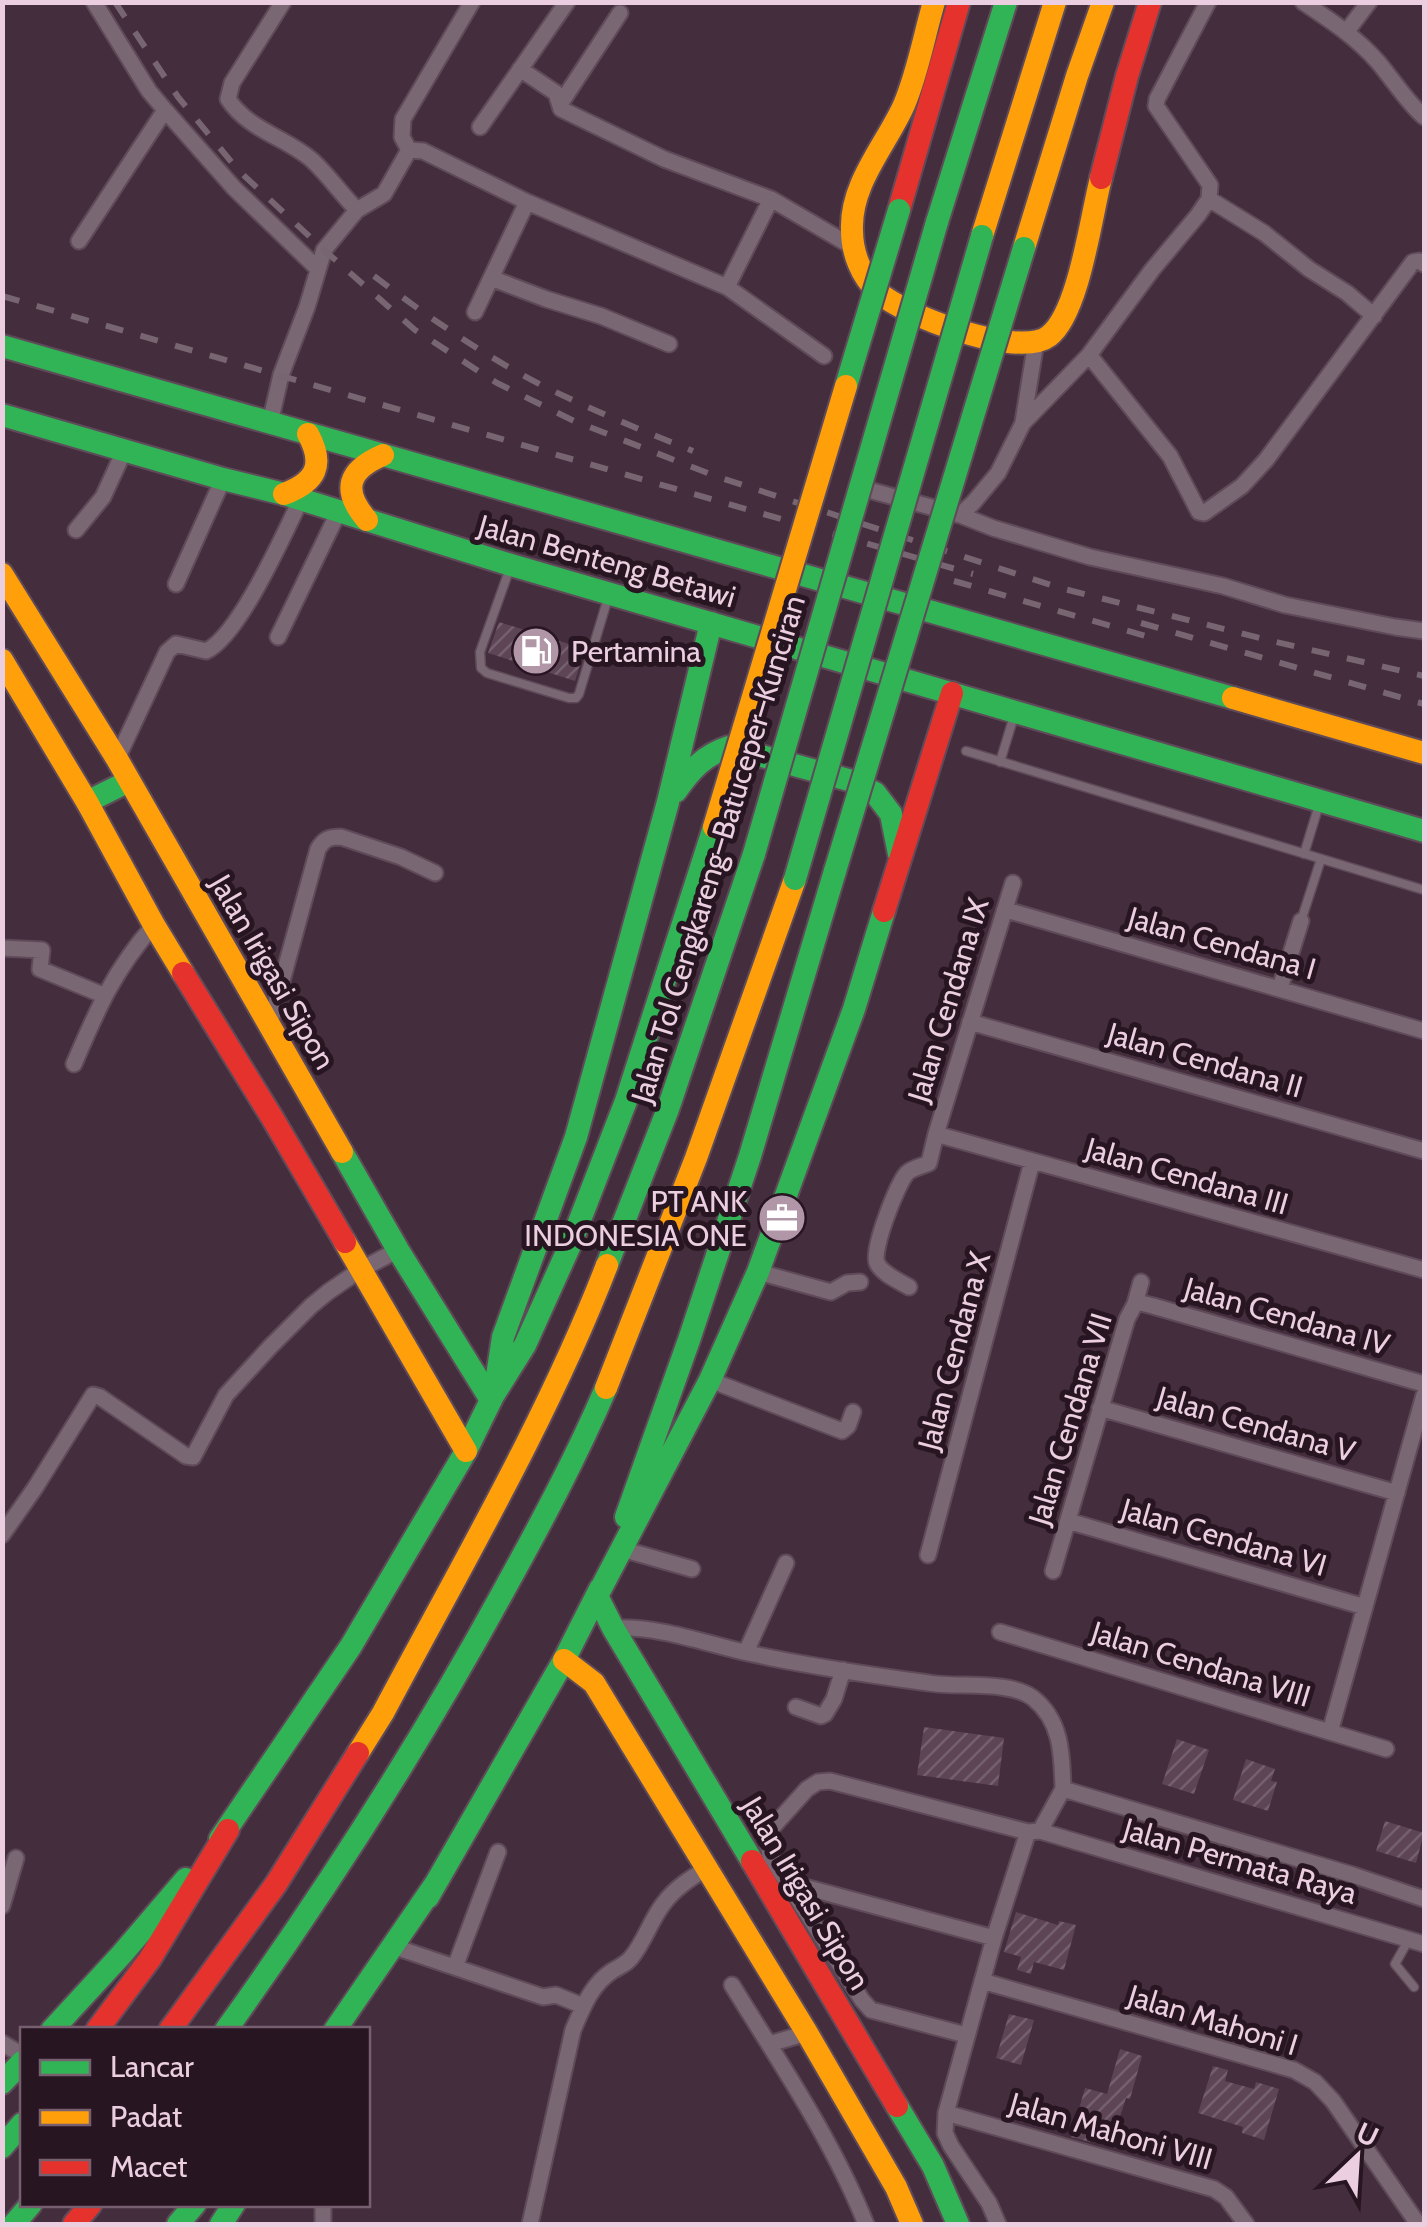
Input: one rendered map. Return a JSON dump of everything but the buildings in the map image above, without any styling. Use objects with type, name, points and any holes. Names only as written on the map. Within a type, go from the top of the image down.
[{"type":"main road","points":[[934,2],[904,104],[859,192],[850,222],[853,248],[863,276],[898,308],[994,341],[1015,344],[1036,342],[1053,334],[1073,294],[1150,2]]},
{"type":"main road","points":[[99,2027],[150,1959],[228,1830],[352,1646],[525,1345],[571,1243],[619,1119],[714,826],[960,2]]},
{"type":"main road","name":"Jalan Tol Cengkareng–Batuceper–Kunciran","points":[[172,2027],[276,1884],[382,1713],[534,1427],[593,1302],[668,1109],[754,854],[937,222],[1006,2]]},
{"type":"main road","points":[[228,2027],[380,1803],[474,1642],[564,1478],[634,1321],[711,1120],[795,879],[982,236],[1055,2]]},
{"type":"main road","points":[[595,1601],[744,1174],[1024,248],[1104,2]]},
{"type":"main road","name":"Jalan Benteng Betawi","points":[[2,346],[1424,753]]},
{"type":"main road","name":"Jalan Benteng Betawi","points":[[2,415],[293,497],[609,594],[1424,831]]},
{"type":"main road","points":[[293,497],[314,476],[318,451],[308,434]]},
{"type":"main road","points":[[367,520],[358,511],[350,489],[360,466],[383,455]]},
{"type":"main road","name":"Jalan Irigasi Sipon","points":[[2,574],[117,759],[125,783],[270,1025],[396,1251],[491,1400]]},
{"type":"main road","points":[[491,1400],[504,1337],[576,1137],[668,802],[710,623]]},
{"type":"main road","points":[[2,660],[92,800],[154,926],[467,1448]]},
{"type":"main road","points":[[352,2027],[568,1652],[710,1380],[758,1272],[854,1009],[952,693]]},
{"type":"main road","points":[[668,802],[692,766],[711,752],[730,746],[852,780],[874,793],[892,814],[900,860]]},
{"type":"main road","points":[[92,800],[125,783]]},
{"type":"main road","name":"Jalan Irigasi Sipon","points":[[595,1601],[933,2166],[958,2224]]},
{"type":"main road","points":[[568,1652],[594,1683],[807,2033],[896,2187],[912,2224]]},
{"type":"main road","points":[[55,2027],[228,1830]]},
{"type":"main road","points":[[337,2027],[436,1884]]},
{"type":"main road","points":[[2,2082],[20,2060]]},
{"type":"main road","points":[[2,2147],[20,2126]]},
{"type":"street","points":[[94,2],[164,110],[234,188],[318,269]]},
{"type":"street","points":[[282,2],[232,84],[228,99],[236,110],[274,138],[313,161],[357,210]]},
{"type":"street","points":[[480,127],[567,2]]},
{"type":"street","points":[[1023,423],[1089,355],[1209,198],[1210,184],[1156,106],[1208,2]]},
{"type":"street","points":[[1303,2],[1346,31],[1424,117]]},
{"type":"street","points":[[1346,31],[1369,2]]},
{"type":"street","points":[[409,150],[402,137],[403,119],[466,4]]},
{"type":"street","points":[[561,103],[620,13]]},
{"type":"street","points":[[520,69],[556,94],[561,109],[664,159],[771,199],[853,248]]},
{"type":"street","points":[[80,241],[164,110]]},
{"type":"street","points":[[270,422],[281,375],[324,250],[357,210],[384,194],[409,150]]},
{"type":"street","points":[[409,150],[423,152],[527,202],[727,287],[824,356]]},
{"type":"street","points":[[1209,198],[1347,293],[1374,316]]},
{"type":"street","points":[[727,287],[771,199]]},
{"type":"street","points":[[475,312],[527,202]]},
{"type":"street","points":[[1089,355],[1170,456],[1199,512],[1204,514],[1242,486],[1266,460],[1413,262],[1424,264]]},
{"type":"street","points":[[491,278],[670,344]]},
{"type":"street","points":[[960,515],[998,473],[1023,423],[1036,342]]},
{"type":"street","points":[[76,530],[103,498],[125,449]]},
{"type":"street","points":[[176,584],[223,479]]},
{"type":"street","points":[[865,489],[1090,557],[1223,586],[1285,605],[1424,630]]},
{"type":"street","points":[[117,759],[167,652],[176,644],[206,651],[216,646],[250,601],[293,497]]},
{"type":"street","points":[[278,636],[339,511]]},
{"type":"street","points":[[270,1025],[323,842],[340,836],[435,873]]},
{"type":"street","name":"Jalan Cendana IX","points":[[909,1287],[878,1266],[875,1257],[879,1240],[908,1172],[929,1163],[1012,882]]},
{"type":"street","name":"Jalan Cendana I","points":[[1004,911],[1424,1031]]},
{"type":"street","points":[[1280,988],[1301,921]]},
{"type":"street","points":[[74,1064],[103,995],[125,960],[154,926]]},
{"type":"street","points":[[2,948],[42,950],[40,970],[103,995]]},
{"type":"street","name":"Jalan Cendana II","points":[[970,1022],[1424,1151]]},
{"type":"street","name":"Jalan Cendana III","points":[[936,1134],[1424,1270]]},
{"type":"street","name":"Jalan Cendana X","points":[[928,1555],[1032,1162]]},
{"type":"street","points":[[2,1535],[93,1395],[193,1457],[235,1382],[311,1306],[396,1251]]},
{"type":"street","points":[[758,1272],[831,1292],[847,1283],[860,1282]]},
{"type":"street","name":"Jalan Cendana VII","points":[[1053,1571],[1141,1282]]},
{"type":"street","name":"Jalan Cendana IV","points":[[1135,1304],[1424,1384]]},
{"type":"street","points":[[710,1380],[842,1430],[854,1412]]},
{"type":"street","points":[[1330,1732],[1397,1492],[1416,1454],[1424,1395]]},
{"type":"street","name":"Jalan Cendana V","points":[[1100,1408],[1397,1492]]},
{"type":"street","name":"Jalan Cendana VI","points":[[1068,1521],[1365,1607]]},
{"type":"street","points":[[622,1549],[692,1569]]},
{"type":"street","points":[[746,1652],[786,1563]]},
{"type":"street","points":[[613,1628],[676,1634],[746,1652],[934,1684],[1012,1689],[1031,1696],[1049,1714],[1062,1747],[1062,1788],[1034,1831],[994,1938],[946,2112],[946,2133],[952,2146],[998,2224]]},
{"type":"street","name":"Jalan Cendana VIII","points":[[1000,1632],[1036,1651],[1386,1748]]},
{"type":"street","points":[[796,1708],[825,1714],[834,1700],[843,1670]]},
{"type":"street","name":"Jalan Permata Raya","points":[[786,1882],[770,1856],[768,1841],[772,1829],[806,1789],[830,1781],[1034,1831],[1417,1942]]},
{"type":"street","points":[[1062,1788],[1424,1899]]},
{"type":"street","points":[[455,1967],[498,1852]]},
{"type":"street","points":[[2,1906],[16,1858]]},
{"type":"street","points":[[530,2224],[573,2030],[583,2006],[595,1986],[613,1970],[626,1965],[637,1951],[662,1904],[707,1868]]},
{"type":"street","points":[[786,1882],[994,1938]]},
{"type":"street","points":[[786,1882],[871,2010],[966,2035]]},
{"type":"street","points":[[398,1948],[544,1997],[556,1995],[583,2006]]},
{"type":"street","name":"Jalan Mahoni I","points":[[982,1982],[1294,2070],[1334,2101],[1418,2224]]},
{"type":"street","points":[[732,1985],[821,2128],[866,2224]]},
{"type":"street","points":[[769,2044],[807,2033]]},
{"type":"street","name":"Jalan Mahoni VIII","points":[[946,2112],[1214,2189],[1226,2197],[1246,2224]]},
{"type":"lane","points":[[511,565],[480,652],[481,668],[570,698],[579,694],[609,594]]},
{"type":"lane","points":[[1000,762],[1015,712]]},
{"type":"lane","points":[[966,752],[1424,890]]},
{"type":"lane","points":[[1304,854],[1320,800]]},
{"type":"lane","points":[[1301,921],[1321,860]]},
{"type":"lane","points":[[1414,1987],[1395,1964],[1417,1942]]},
{"type":"railway","points":[[115,2],[178,97],[238,170],[415,330],[497,383],[574,421],[718,477],[1060,588],[1424,676]]},
{"type":"railway","points":[[374,276],[456,335],[521,374],[693,451]]},
{"type":"railway","points":[[2,296],[973,574]]},
{"type":"railway","points":[[954,581],[1156,639]]},
{"type":"railway","points":[[1141,623],[1424,704]]},
{"type":"traffic: fast","points":[[937,222],[1006,2]]},
{"type":"traffic: fast","points":[[846,386],[899,210]]},
{"type":"traffic: fast","points":[[754,854],[937,222]]},
{"type":"traffic: fast","points":[[795,879],[982,236]]},
{"type":"traffic: fast","points":[[835,871],[1024,248]]},
{"type":"traffic: fast","points":[[2,346],[1233,698]]},
{"type":"traffic: fast","points":[[2,415],[284,494],[511,565],[1424,831]]},
{"type":"traffic: fast","points":[[496,1383],[503,1337],[576,1137],[668,802],[711,623]]},
{"type":"traffic: fast","points":[[676,791],[699,764],[729,747],[852,781],[875,793],[891,814],[899,854]]},
{"type":"traffic: fast","points":[[87,802],[129,781]]},
{"type":"traffic: fast","points":[[220,1839],[351,1646],[525,1345],[571,1243],[626,1101],[714,827]]},
{"type":"traffic: fast","points":[[607,1265],[668,1109],[754,854]]},
{"type":"traffic: fast","points":[[626,1517],[750,1156],[835,871]]},
{"type":"traffic: fast","points":[[752,1861],[597,1596],[710,1380],[758,1272],[854,1009],[884,911]]},
{"type":"traffic: fast","points":[[342,1152],[491,1400]]},
{"type":"traffic: fast","points":[[228,2027],[336,1870],[439,1705],[544,1516],[606,1388]]},
{"type":"traffic: fast","points":[[428,1897],[564,1660],[600,1589]]},
{"type":"traffic: fast","points":[[55,2027],[186,1879]]},
{"type":"traffic: fast","points":[[337,2027],[436,1883]]},
{"type":"traffic: fast","points":[[2,2083],[20,2064]]},
{"type":"traffic: fast","points":[[897,2106],[933,2166],[958,2224]]},
{"type":"traffic: fast","points":[[2,2147],[20,2126]]},
{"type":"traffic: fast","points":[[14,2224],[28,2207]]},
{"type":"traffic: fast","points":[[178,2224],[192,2207]]},
{"type":"traffic: fast","points":[[221,2224],[232,2207]]},
{"type":"traffic: slow","points":[[934,2],[909,92],[870,165],[853,213],[856,256],[872,286],[911,312],[962,332],[1013,342],[1034,342],[1049,336],[1059,324],[1076,286],[1101,178]]},
{"type":"traffic: slow","points":[[982,236],[1055,2]]},
{"type":"traffic: slow","points":[[1024,248],[1103,2]]},
{"type":"traffic: slow","points":[[714,827],[846,386]]},
{"type":"traffic: slow","points":[[284,494],[304,484],[314,471],[316,455],[308,434]]},
{"type":"traffic: slow","points":[[367,520],[354,499],[352,482],[362,467],[383,455]]},
{"type":"traffic: slow","points":[[2,574],[117,759],[342,1152]]},
{"type":"traffic: slow","points":[[2,660],[183,973]]},
{"type":"traffic: slow","points":[[1233,698],[1424,753]]},
{"type":"traffic: slow","points":[[606,1388],[696,1158],[795,879]]},
{"type":"traffic: slow","points":[[345,1242],[466,1451]]},
{"type":"traffic: slow","points":[[358,1753],[530,1436],[607,1265]]},
{"type":"traffic: slow","points":[[564,1660],[594,1683],[807,2033],[896,2187],[912,2224]]},
{"type":"traffic: jam","points":[[899,210],[959,2]]},
{"type":"traffic: jam","points":[[1101,178],[1150,2]]},
{"type":"traffic: jam","points":[[884,911],[952,693]]},
{"type":"traffic: jam","points":[[183,973],[345,1242]]},
{"type":"traffic: jam","points":[[172,2027],[276,1884],[358,1753]]},
{"type":"traffic: jam","points":[[99,2027],[150,1959],[228,1830]]},
{"type":"traffic: jam","points":[[752,1861],[897,2106]]},
{"type":"traffic: jam","points":[[74,2224],[88,2207]]},
{"type":"place","name":"Pertamina","points":[[536,651]]},
{"type":"place","name":"PT ANK INDONESIA ONE","points":[[782,1218]]}]
